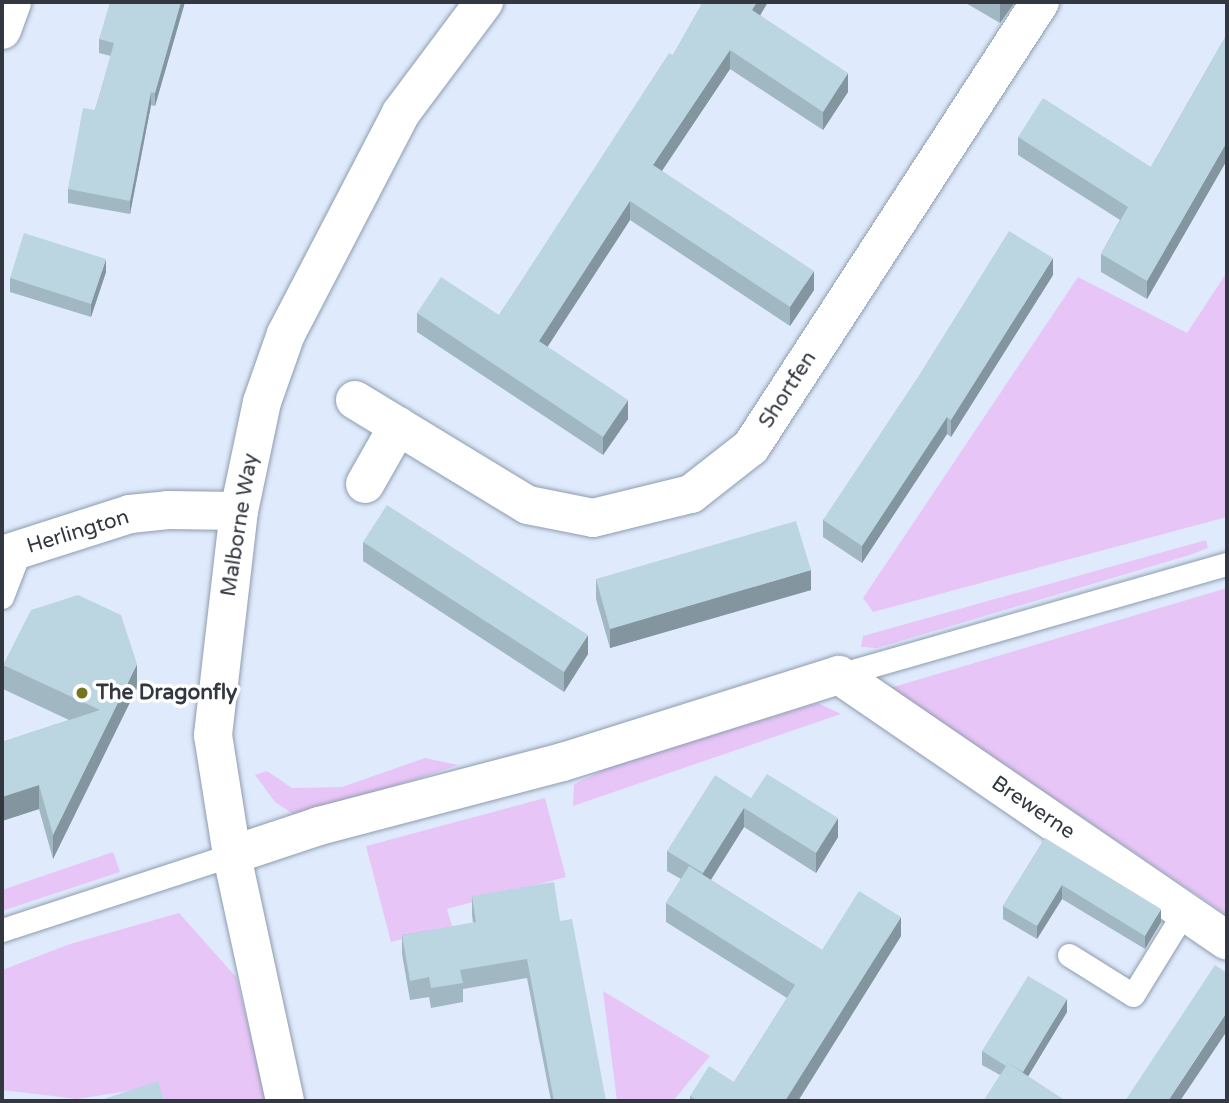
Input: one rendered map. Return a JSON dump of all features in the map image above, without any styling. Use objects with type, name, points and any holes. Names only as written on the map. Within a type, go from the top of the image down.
[{"type":"street","points":[[2,30],[12,2]]},
{"type":"street","name":"Malborne Way","points":[[285,1101],[232,855],[213,735],[239,511],[262,402],[286,334],[401,113],[484,2]]},
{"type":"street","name":"Shortfen","points":[[355,400],[527,505],[593,518],[691,494],[751,447],[1040,2]]},
{"type":"street","points":[[365,484],[398,426]]},
{"type":"street","name":"Herlington","points":[[11,552],[130,514],[168,510],[239,511]]},
{"type":"street","points":[[232,855],[319,827],[563,762],[839,675]]},
{"type":"street","name":"Brewerne","points":[[839,675],[1227,941]]},
{"type":"lane","points":[[2,597],[11,552]]},
{"type":"lane","points":[[839,675],[1227,564]]},
{"type":"lane","points":[[2,930],[232,855]]},
{"type":"lane","points":[[1069,955],[1133,995],[1184,912]]},
{"type":"shaded area","points":[[1227,272],[1227,517],[873,612],[863,598],[1078,277],[1187,333]]},
{"type":"shaded area","points":[[1206,540],[1208,548],[1190,555],[877,648],[861,647],[863,636]]},
{"type":"shaded area","points":[[1227,588],[1227,915],[890,688]]},
{"type":"shaded area","points":[[818,703],[841,714],[573,806],[574,784],[616,764]]},
{"type":"shaded area","points":[[425,758],[458,765],[299,818],[275,802],[255,775],[267,771],[292,788],[342,787]]},
{"type":"shaded area","points":[[545,798],[566,877],[447,909],[452,926],[391,942],[366,846]]},
{"type":"shaded area","points":[[113,852],[120,872],[2,911],[2,890]]},
{"type":"shaded area","points":[[179,913],[236,977],[267,1101],[158,1101],[154,1087],[77,1099],[2,1090],[2,970],[70,944]]},
{"type":"shaded area","points":[[603,991],[710,1056],[673,1101],[617,1101]]},
{"type":"building","points":[[110,2],[181,2],[155,93],[151,92],[130,201],[68,189],[83,108],[95,110],[114,43],[99,39]]},
{"type":"building","points":[[703,2],[757,2],[752,10],[848,73],[823,112],[730,50],[653,165],[814,271],[790,307],[630,201],[539,341],[628,400],[603,437],[417,313],[441,277],[499,315],[669,53],[673,55]]},
{"type":"building","points":[[1227,34],[1227,142],[1147,281],[1101,254],[1128,207],[1018,137],[1043,98],[1151,167]]},
{"type":"building","points":[[1009,231],[1053,258],[951,420],[947,417],[862,546],[823,520],[918,377]]},
{"type":"building","points":[[24,233],[106,259],[91,304],[10,278]]},
{"type":"building","points":[[387,505],[588,635],[564,672],[363,542]]},
{"type":"building","points":[[796,521],[811,570],[610,629],[596,579]]},
{"type":"building","points":[[78,595],[121,615],[137,664],[53,835],[39,785],[2,797],[2,742],[100,710],[3,665],[31,610]]},
{"type":"building","points":[[767,774],[838,818],[816,853],[744,808],[703,873],[667,851],[715,775],[751,798]]},
{"type":"building","points":[[1045,838],[1161,909],[1145,936],[1062,885],[1037,926],[1003,906]]},
{"type":"building","points":[[689,866],[822,950],[859,891],[901,917],[785,1101],[698,1101],[690,1096],[709,1066],[734,1082],[795,985],[666,903]]},
{"type":"building","points":[[554,882],[560,921],[572,919],[606,1101],[554,1101],[527,959],[460,970],[463,983],[431,988],[429,977],[410,981],[402,935],[476,922],[472,896]]},
{"type":"building","points":[[1215,965],[1227,973],[1227,1012],[1168,1101],[1125,1101]]},
{"type":"building","points":[[1028,976],[1067,999],[1023,1072],[1008,1063],[1006,1066],[982,1051]]},
{"type":"building","points":[[1008,1063],[1066,1101],[983,1101]]},
{"type":"building","points":[[158,1081],[164,1101],[98,1101]]},
{"type":"place","name":"The Dragonfly","points":[[82,693]]}]
